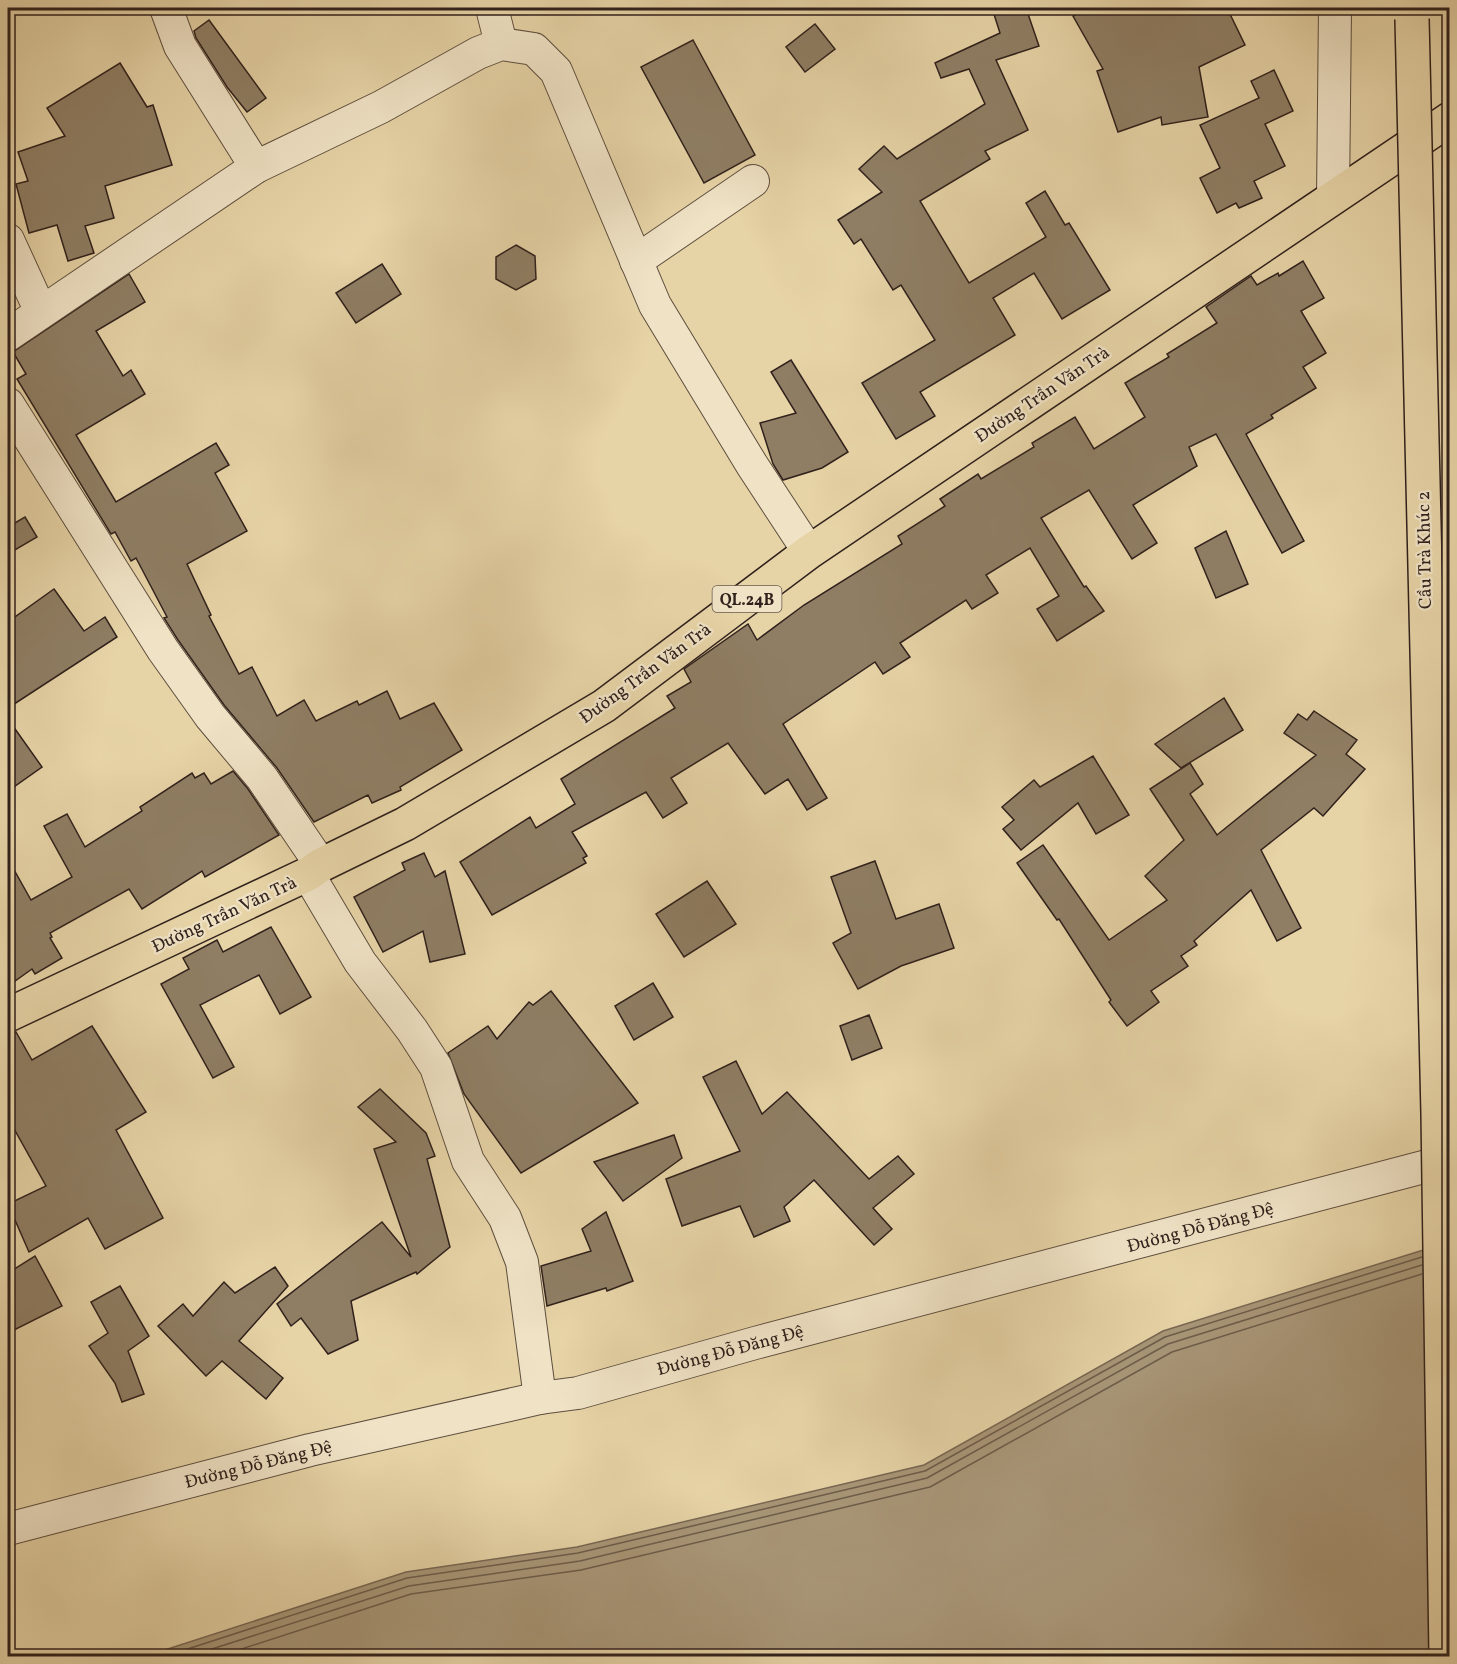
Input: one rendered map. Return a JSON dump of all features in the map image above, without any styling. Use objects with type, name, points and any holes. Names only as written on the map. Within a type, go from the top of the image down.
[{"type":"main road","name":"Cầu Trà Khúc 2","points":[[1412,19],[1437,1090],[1446,1656]]},
{"type":"main road","name":"Đường Trần Văn Trà","points":[[8,1015],[315,870],[405,824],[604,706],[809,552],[1449,119]]},
{"type":"street","points":[[166,8],[180,46],[256,167]]},
{"type":"street","points":[[492,8],[501,44]]},
{"type":"street","points":[[1333,197],[1335,8]]},
{"type":"street","points":[[8,335],[256,167],[381,107],[478,53],[501,44],[534,49],[556,71],[655,305],[752,465],[809,552]]},
{"type":"street","points":[[636,261],[753,181]]},
{"type":"street","points":[[8,240],[41,312]]},
{"type":"street","points":[[8,404],[163,650],[210,716],[262,778],[315,870],[360,962],[412,1030],[436,1067],[468,1161],[505,1218],[522,1262],[540,1398]]},
{"type":"street","name":"Đường Đỗ Đăng Đệ","points":[[8,1529],[310,1450],[540,1398],[578,1393],[754,1343],[1449,1160]]},
{"type":"water","points":[[1449,1242],[1449,1656],[146,1656],[406,1572],[577,1547],[924,1465],[1163,1331]]},
{"type":"building","points":[[992,8],[1026,8],[1039,46],[996,60],[1028,130],[985,151],[990,159],[920,201],[969,283],[1046,237],[1026,203],[1045,191],[1065,225],[1069,223],[1110,290],[1062,319],[1034,273],[993,298],[1015,335],[920,392],[935,416],[896,439],[862,383],[935,340],[901,285],[893,290],[861,239],[854,244],[838,220],[882,192],[859,169],[884,146],[897,159],[985,104],[969,69],[941,78],[935,63],[1000,33]]},
{"type":"building","points":[[1088,8],[1227,8],[1245,45],[1199,67],[1208,117],[1162,125],[1161,117],[1118,132],[1097,71],[1103,69],[1073,16]]},
{"type":"building","points":[[209,20],[266,98],[247,112],[227,87],[196,38],[194,31]]},
{"type":"building","points":[[815,24],[835,49],[805,72],[786,47]]},
{"type":"building","points":[[693,40],[755,155],[704,183],[641,67]]},
{"type":"building","points":[[120,63],[147,107],[153,105],[172,165],[105,186],[114,218],[85,226],[94,253],[68,261],[57,225],[29,233],[16,184],[28,181],[18,152],[65,136],[47,108]]},
{"type":"building","points":[[1274,70],[1293,111],[1265,124],[1285,166],[1254,181],[1262,198],[1239,208],[1236,203],[1217,213],[1200,178],[1220,168],[1200,125],[1259,98],[1251,81]]},
{"type":"building","points":[[516,245],[535,256],[536,279],[516,290],[496,279],[496,257]]},
{"type":"building","points":[[1303,261],[1324,298],[1301,311],[1326,353],[1303,367],[1316,388],[1271,415],[1273,418],[1246,434],[1304,541],[1282,553],[1216,434],[1189,447],[1197,466],[1133,505],[1157,543],[1132,559],[1089,490],[1041,518],[1084,587],[1086,586],[1104,611],[1057,641],[1037,609],[1059,596],[1030,548],[986,575],[998,593],[972,609],[966,600],[900,643],[910,657],[883,674],[875,662],[783,724],[827,798],[807,810],[788,779],[765,794],[728,743],[671,778],[687,803],[663,818],[646,792],[572,832],[587,856],[583,858],[586,863],[492,915],[460,862],[530,817],[536,828],[575,804],[561,779],[675,708],[667,696],[691,682],[684,669],[748,624],[757,640],[804,605],[902,544],[898,536],[945,506],[940,499],[978,474],[981,479],[1034,447],[1032,443],[1075,417],[1094,449],[1145,417],[1125,383],[1169,357],[1167,354],[1217,323],[1206,307],[1251,276],[1257,285],[1278,273],[1279,276]]},
{"type":"building","points":[[382,264],[401,294],[356,323],[336,293]]},
{"type":"building","points":[[129,274],[145,302],[96,331],[123,376],[131,370],[145,394],[76,435],[116,502],[216,443],[229,465],[215,473],[247,531],[187,564],[211,615],[209,616],[239,674],[252,667],[277,716],[304,700],[316,721],[357,701],[359,705],[387,691],[400,719],[434,703],[462,750],[400,787],[401,790],[372,803],[368,795],[314,822],[277,768],[224,705],[178,640],[164,618],[167,617],[136,558],[131,561],[115,532],[111,534],[17,379],[26,374],[13,352]]},
{"type":"building","points":[[791,360],[848,452],[822,468],[783,480],[773,464],[760,423],[796,413],[771,372]]},
{"type":"building","points":[[25,517],[37,537],[8,554],[8,527]]},
{"type":"building","points":[[1226,531],[1248,584],[1216,598],[1195,548]]},
{"type":"building","points":[[54,589],[84,631],[105,617],[117,637],[8,708],[8,622]]},
{"type":"building","points":[[1224,698],[1243,730],[1181,768],[1155,744]]},
{"type":"building","points":[[1314,711],[1357,740],[1346,754],[1365,769],[1323,816],[1314,808],[1261,850],[1301,928],[1277,941],[1251,890],[1194,941],[1197,945],[1181,956],[1188,966],[1151,991],[1159,1002],[1127,1026],[1109,1002],[1111,1000],[1059,919],[1057,920],[1017,863],[1043,845],[1109,940],[1167,900],[1145,876],[1184,840],[1150,789],[1190,763],[1203,784],[1190,794],[1217,835],[1316,755],[1284,733],[1298,714],[1307,720]]},
{"type":"building","points":[[8,719],[42,767],[8,791]]},
{"type":"building","points":[[1093,756],[1129,815],[1096,834],[1078,803],[1021,850],[1003,829],[1014,820],[1002,807],[1034,780],[1040,787]]},
{"type":"building","points":[[233,771],[279,835],[205,877],[202,871],[142,909],[129,889],[50,933],[52,937],[50,938],[62,958],[35,974],[32,969],[8,986],[8,859],[31,900],[72,877],[44,826],[67,814],[85,847],[142,811],[140,807],[192,773],[195,778],[204,773],[211,784]]},
{"type":"building","points":[[424,853],[435,877],[445,871],[465,954],[430,962],[423,931],[383,952],[354,897],[405,870],[402,863]]},
{"type":"building","points":[[875,861],[896,919],[939,904],[954,948],[901,966],[858,989],[833,943],[851,933],[831,877]]},
{"type":"building","points":[[707,881],[736,924],[684,957],[656,914]]},
{"type":"building","points":[[271,927],[311,997],[280,1014],[259,975],[200,1005],[234,1067],[213,1078],[161,984],[189,969],[183,958],[217,940],[223,952]]},
{"type":"building","points":[[653,983],[673,1017],[634,1040],[615,1006]]},
{"type":"building","points":[[551,991],[638,1103],[521,1173],[464,1094],[448,1053],[488,1026],[497,1039],[529,1002],[533,1005]]},
{"type":"building","points":[[869,1015],[882,1048],[852,1060],[840,1026]]},
{"type":"building","points":[[92,1026],[146,1112],[116,1130],[163,1218],[105,1249],[88,1218],[29,1252],[8,1204],[46,1186],[8,1118],[8,1034],[16,1032],[32,1060]]},
{"type":"building","points":[[736,1061],[762,1114],[787,1092],[869,1179],[898,1156],[914,1174],[873,1208],[892,1229],[874,1245],[814,1180],[784,1207],[790,1221],[754,1237],[740,1206],[682,1226],[666,1179],[740,1151],[703,1077]]},
{"type":"building","points":[[380,1089],[426,1133],[435,1156],[427,1159],[450,1247],[417,1274],[416,1272],[351,1301],[358,1340],[328,1354],[301,1318],[291,1326],[277,1304],[382,1222],[411,1257],[374,1149],[396,1142],[358,1107]]},
{"type":"building","points":[[674,1135],[682,1158],[623,1201],[594,1162]]},
{"type":"building","points":[[606,1212],[633,1281],[607,1291],[606,1288],[547,1306],[541,1266],[591,1251],[582,1229]]},
{"type":"building","points":[[35,1256],[62,1306],[8,1333],[8,1273]]},
{"type":"building","points":[[275,1267],[288,1286],[239,1341],[283,1378],[266,1399],[222,1361],[206,1376],[158,1326],[183,1304],[193,1316],[224,1282],[235,1293]]},
{"type":"building","points":[[120,1286],[149,1336],[128,1351],[144,1394],[122,1402],[115,1383],[89,1346],[108,1333],[91,1302]]}]
